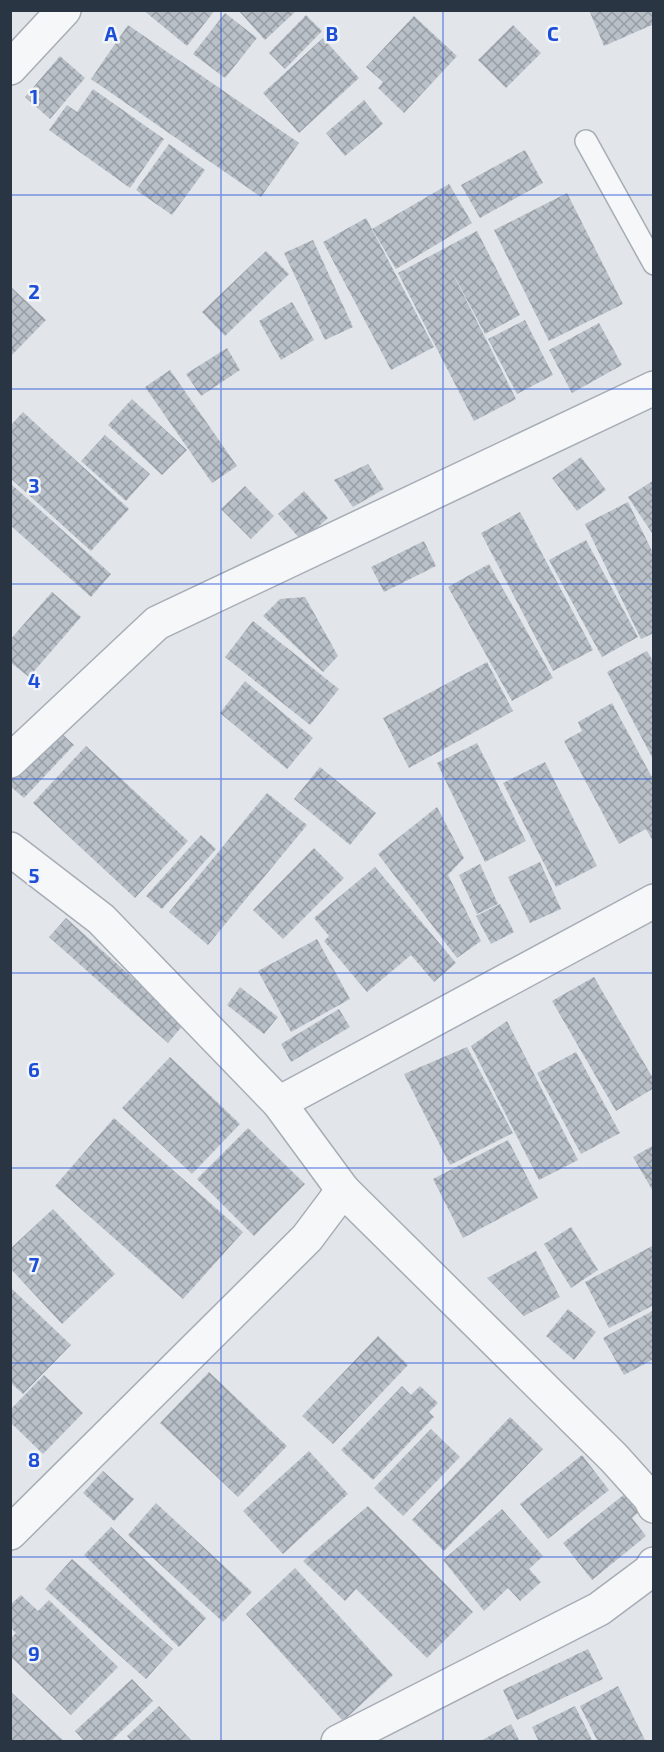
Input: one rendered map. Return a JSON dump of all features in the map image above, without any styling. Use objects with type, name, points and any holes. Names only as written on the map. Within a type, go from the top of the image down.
[{"type":"street","points":[[10,68],[64,10]]},
{"type":"street","points":[[10,761],[157,623],[654,388]]},
{"type":"street","points":[[10,849],[102,919],[279,1103],[343,1190],[614,1458],[650,1498],[654,1506]]},
{"type":"street","points":[[279,1103],[654,901]]},
{"type":"street","points":[[10,1533],[307,1238],[343,1190]]},
{"type":"street","points":[[338,1742],[599,1609],[650,1571],[654,1564]]},
{"type":"lane","points":[[586,141],[654,264]]},
{"type":"building","points":[[143,10],[215,10],[187,46]]},
{"type":"building","points":[[238,10],[297,10],[265,40]]},
{"type":"building","points":[[589,10],[654,10],[654,24],[604,46]]},
{"type":"building","points":[[225,13],[257,38],[225,78],[193,54]]},
{"type":"building","points":[[306,15],[322,31],[285,69],[269,53]]},
{"type":"building","points":[[414,16],[457,56],[404,113],[378,88],[383,82],[366,67]]},
{"type":"building","points":[[128,25],[299,143],[261,197],[91,79]]},
{"type":"building","points":[[513,25],[541,53],[506,88],[478,60]]},
{"type":"building","points":[[323,38],[359,78],[299,133],[263,93]]},
{"type":"building","points":[[60,56],[85,78],[50,119],[25,97]]},
{"type":"building","points":[[93,89],[164,139],[130,188],[49,130],[67,105],[77,112]]},
{"type":"building","points":[[364,100],[383,124],[345,156],[326,133]]},
{"type":"building","points":[[169,144],[205,170],[172,215],[136,190]]},
{"type":"building","points":[[525,150],[543,183],[480,218],[461,185]]},
{"type":"building","points":[[449,184],[472,223],[396,269],[372,229]]},
{"type":"building","points":[[567,193],[623,304],[549,341],[494,230]]},
{"type":"building","points":[[366,218],[434,347],[391,370],[323,242]]},
{"type":"building","points":[[477,231],[520,315],[485,334],[448,264],[516,399],[474,421],[398,273]]},
{"type":"building","points":[[313,240],[353,327],[325,340],[284,253]]},
{"type":"building","points":[[266,251],[289,274],[225,336],[202,312]]},
{"type":"building","points":[[10,286],[46,320],[10,357]]},
{"type":"building","points":[[292,302],[314,340],[281,360],[259,321]]},
{"type":"building","points":[[525,320],[553,375],[517,394],[488,339]]},
{"type":"building","points":[[599,323],[622,365],[572,393],[549,350]]},
{"type":"building","points":[[227,348],[240,370],[201,396],[186,374]]},
{"type":"building","points":[[170,370],[237,466],[212,483],[145,387]]},
{"type":"building","points":[[132,399],[187,450],[162,475],[108,425]]},
{"type":"building","points":[[23,412],[129,509],[91,551],[10,478],[10,426]]},
{"type":"building","points":[[105,435],[150,474],[126,501],[81,461]]},
{"type":"building","points":[[581,457],[606,490],[577,511],[552,478]]},
{"type":"building","points":[[368,464],[384,489],[353,507],[334,480]]},
{"type":"building","points":[[654,480],[654,536],[628,497]]},
{"type":"building","points":[[10,483],[111,574],[91,597],[10,525]]},
{"type":"building","points":[[245,486],[274,516],[251,539],[221,509]]},
{"type":"building","points":[[304,491],[328,518],[302,541],[278,514]]},
{"type":"building","points":[[628,502],[654,555],[654,633],[641,639],[585,524]]},
{"type":"building","points":[[520,512],[593,650],[553,671],[481,533]]},
{"type":"building","points":[[586,540],[638,637],[602,657],[549,560]]},
{"type":"building","points":[[424,541],[436,566],[384,592],[371,567]]},
{"type":"building","points":[[489,564],[553,678],[512,701],[448,587]]},
{"type":"building","points":[[52,592],[81,617],[29,677],[10,662],[10,640]]},
{"type":"building","points":[[305,597],[338,656],[323,672],[263,616],[280,599]]},
{"type":"building","points":[[253,621],[339,689],[310,725],[225,657]]},
{"type":"building","points":[[647,651],[654,663],[654,761],[607,672]]},
{"type":"building","points":[[487,662],[513,711],[409,768],[383,718]]},
{"type":"building","points":[[245,681],[313,738],[287,769],[220,713]]},
{"type":"building","points":[[612,703],[654,781],[654,843],[646,829],[619,844],[564,741],[582,731],[578,722]]},
{"type":"building","points":[[60,732],[74,745],[24,798],[10,786],[10,782]]},
{"type":"building","points":[[477,743],[526,841],[485,862],[437,763]]},
{"type":"building","points":[[86,746],[188,841],[135,898],[33,803]]},
{"type":"building","points":[[545,762],[597,866],[556,887],[503,783]]},
{"type":"building","points":[[320,767],[376,813],[350,845],[294,799]]},
{"type":"building","points":[[267,793],[307,825],[208,945],[169,912]]},
{"type":"building","points":[[437,807],[464,858],[448,875],[481,941],[457,958],[378,854]]},
{"type":"building","points":[[201,835],[216,849],[162,909],[146,896]]},
{"type":"building","points":[[314,848],[344,878],[283,939],[253,910]]},
{"type":"building","points":[[540,862],[561,909],[530,923],[508,877]]},
{"type":"building","points":[[480,864],[498,904],[477,914],[459,875]]},
{"type":"building","points":[[375,867],[456,963],[434,982],[411,955],[367,992],[324,941],[329,936],[314,918]]},
{"type":"building","points":[[500,904],[514,932],[491,944],[476,916]]},
{"type":"building","points":[[66,918],[184,1024],[168,1043],[49,937]]},
{"type":"building","points":[[317,939],[350,999],[291,1032],[258,971]]},
{"type":"building","points":[[594,977],[654,1080],[654,1088],[616,1111],[552,1001]]},
{"type":"building","points":[[240,987],[278,1017],[264,1034],[227,1005]]},
{"type":"building","points":[[339,1009],[350,1027],[291,1062],[281,1044]]},
{"type":"building","points":[[507,1021],[578,1160],[539,1180],[471,1046]]},
{"type":"building","points":[[467,1047],[513,1133],[450,1165],[404,1074]]},
{"type":"building","points":[[576,1052],[620,1133],[581,1154],[537,1073]]},
{"type":"building","points":[[170,1057],[240,1124],[192,1174],[122,1108]]},
{"type":"building","points":[[114,1118],[243,1232],[183,1299],[55,1186]]},
{"type":"building","points":[[248,1128],[305,1184],[254,1236],[197,1179]]},
{"type":"building","points":[[508,1140],[538,1198],[463,1238],[433,1179]]},
{"type":"building","points":[[654,1145],[654,1193],[633,1157]]},
{"type":"building","points":[[53,1209],[115,1274],[62,1324],[10,1268],[10,1249]]},
{"type":"building","points":[[571,1227],[598,1270],[571,1288],[544,1244]]},
{"type":"building","points":[[654,1245],[654,1305],[609,1328],[585,1282]]},
{"type":"building","points":[[536,1251],[560,1297],[524,1316],[487,1278]]},
{"type":"building","points":[[10,1287],[71,1345],[23,1394],[10,1382]]},
{"type":"building","points":[[568,1309],[596,1332],[574,1360],[546,1336]]},
{"type":"building","points":[[654,1310],[654,1359],[624,1375],[603,1338]]},
{"type":"building","points":[[378,1336],[408,1365],[333,1444],[302,1416]]},
{"type":"building","points":[[209,1372],[287,1446],[238,1497],[160,1423]]},
{"type":"building","points":[[44,1375],[83,1413],[43,1454],[10,1422],[10,1410]]},
{"type":"building","points":[[402,1386],[411,1395],[420,1386],[438,1403],[429,1412],[434,1417],[373,1480],[341,1450]]},
{"type":"building","points":[[510,1417],[543,1449],[444,1551],[412,1520]]},
{"type":"building","points":[[431,1429],[460,1457],[403,1516],[374,1488]]},
{"type":"building","points":[[309,1451],[348,1494],[283,1554],[243,1511]]},
{"type":"building","points":[[582,1455],[609,1490],[548,1539],[520,1504]]},
{"type":"building","points":[[103,1471],[134,1499],[114,1521],[83,1493]]},
{"type":"building","points":[[626,1493],[640,1511],[632,1518],[646,1536],[592,1580],[563,1543]]},
{"type":"building","points":[[156,1503],[252,1592],[223,1622],[128,1535]]},
{"type":"building","points":[[368,1506],[473,1612],[427,1658],[356,1589],[345,1601],[303,1561]]},
{"type":"building","points":[[502,1509],[543,1556],[529,1569],[541,1582],[520,1601],[508,1588],[484,1611],[443,1560]]},
{"type":"building","points":[[111,1527],[206,1618],[179,1647],[84,1555]]},
{"type":"building","points":[[72,1559],[173,1649],[146,1679],[45,1589]]},
{"type":"building","points":[[295,1568],[393,1675],[343,1721],[246,1614]]},
{"type":"building","points":[[21,1595],[38,1611],[49,1600],[118,1667],[71,1715],[10,1656],[10,1639],[16,1633],[10,1627],[10,1605]]},
{"type":"building","points":[[588,1649],[603,1679],[517,1720],[503,1690]]},
{"type":"building","points":[[132,1679],[153,1701],[110,1742],[85,1742],[75,1731]]},
{"type":"building","points":[[618,1686],[646,1742],[598,1742],[580,1706]]},
{"type":"building","points":[[10,1691],[65,1742],[10,1742]]},
{"type":"building","points":[[159,1706],[193,1742],[132,1742],[127,1736]]},
{"type":"building","points":[[575,1706],[593,1742],[539,1742],[532,1727]]},
{"type":"building","points":[[511,1724],[520,1742],[479,1742]]}]
